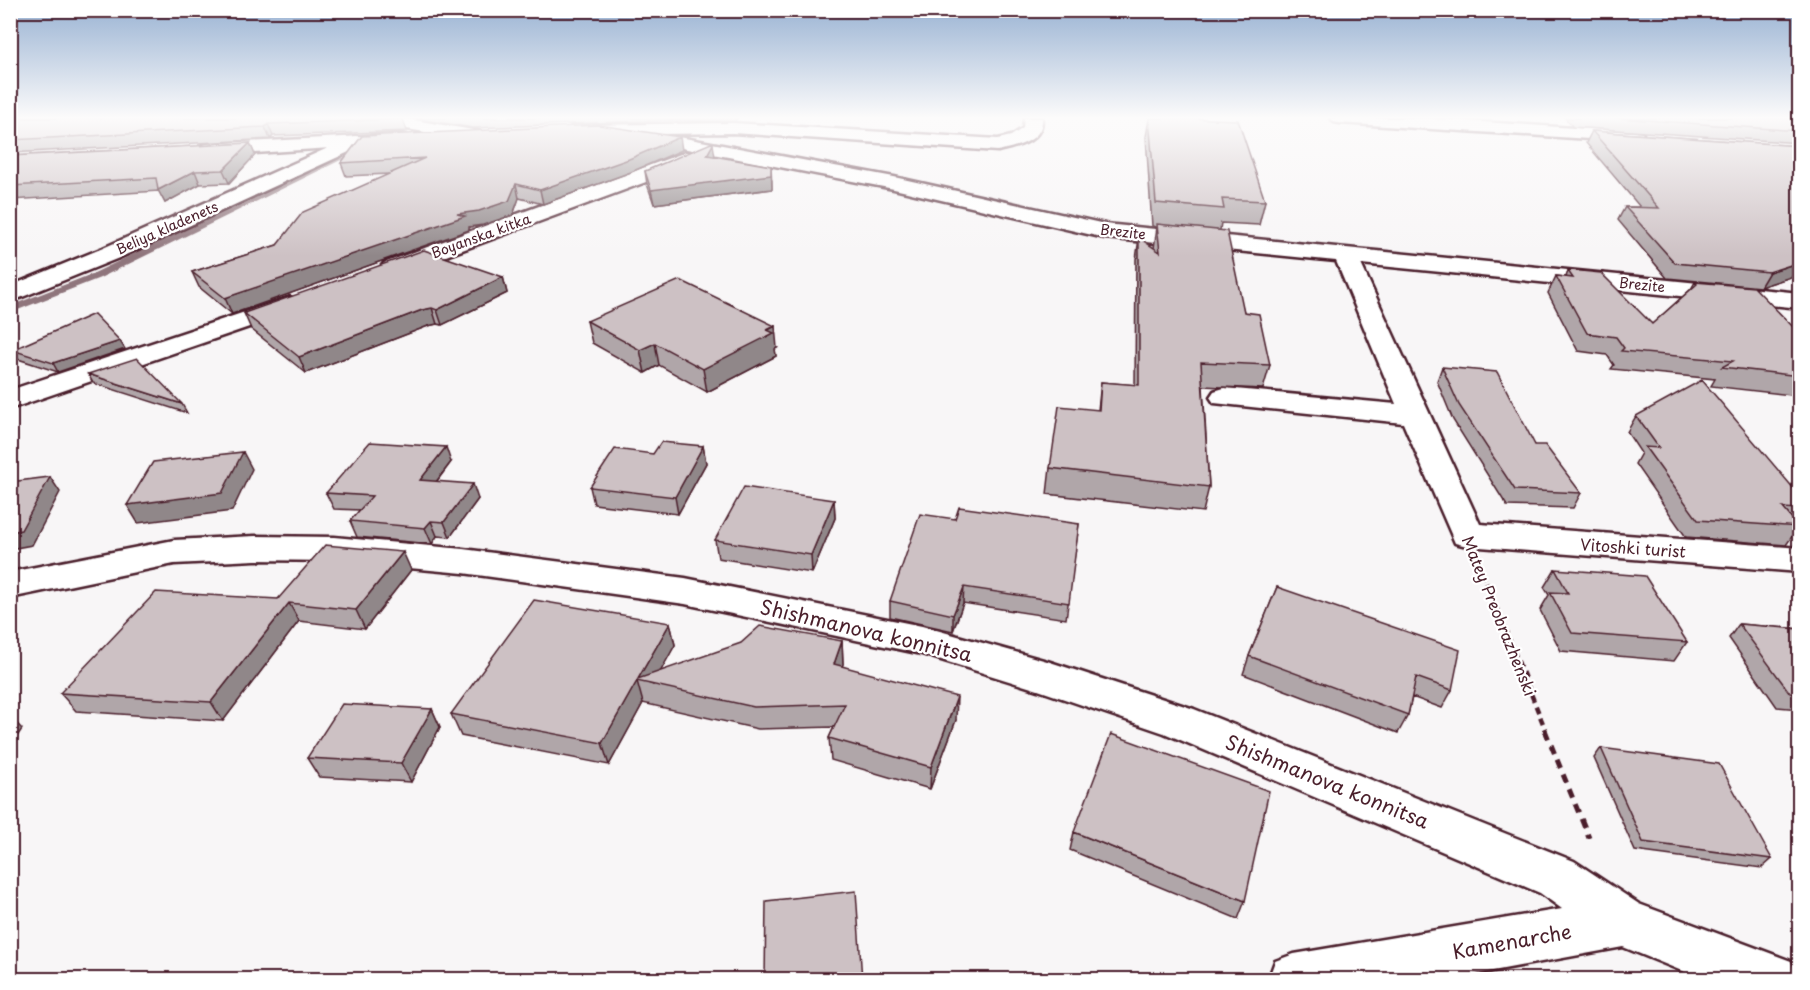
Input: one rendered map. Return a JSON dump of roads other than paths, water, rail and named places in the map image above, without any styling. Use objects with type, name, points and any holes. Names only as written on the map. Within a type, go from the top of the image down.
[{"type":"street","name":"Beliya kladenets","points":[[10,295],[111,253],[306,164]]},
{"type":"street","name":"Boyanska kitka","points":[[367,278],[671,164]]},
{"type":"street","name":"Brezite","points":[[798,164],[894,183],[1105,231],[1800,301]]},
{"type":"street","name":"Matey Preobrazhenski","points":[[1346,254],[1413,415],[1467,535]]},
{"type":"street","points":[[10,400],[312,297]]},
{"type":"street","points":[[1224,398],[1413,415]]},
{"type":"street","name":"Vitoshki turist","points":[[1467,535],[1800,560]]},
{"type":"street","name":"Shishmanova konnitsa","points":[[10,585],[174,552],[255,548],[334,549],[463,561],[685,591],[922,640],[1047,677],[1179,721],[1557,877],[1623,923],[1772,980]]},
{"type":"street","name":"Kamenarche","points":[[1294,980],[1623,923]]},
{"type":"waterway","points":[[10,310],[96,276],[328,164]]}]
